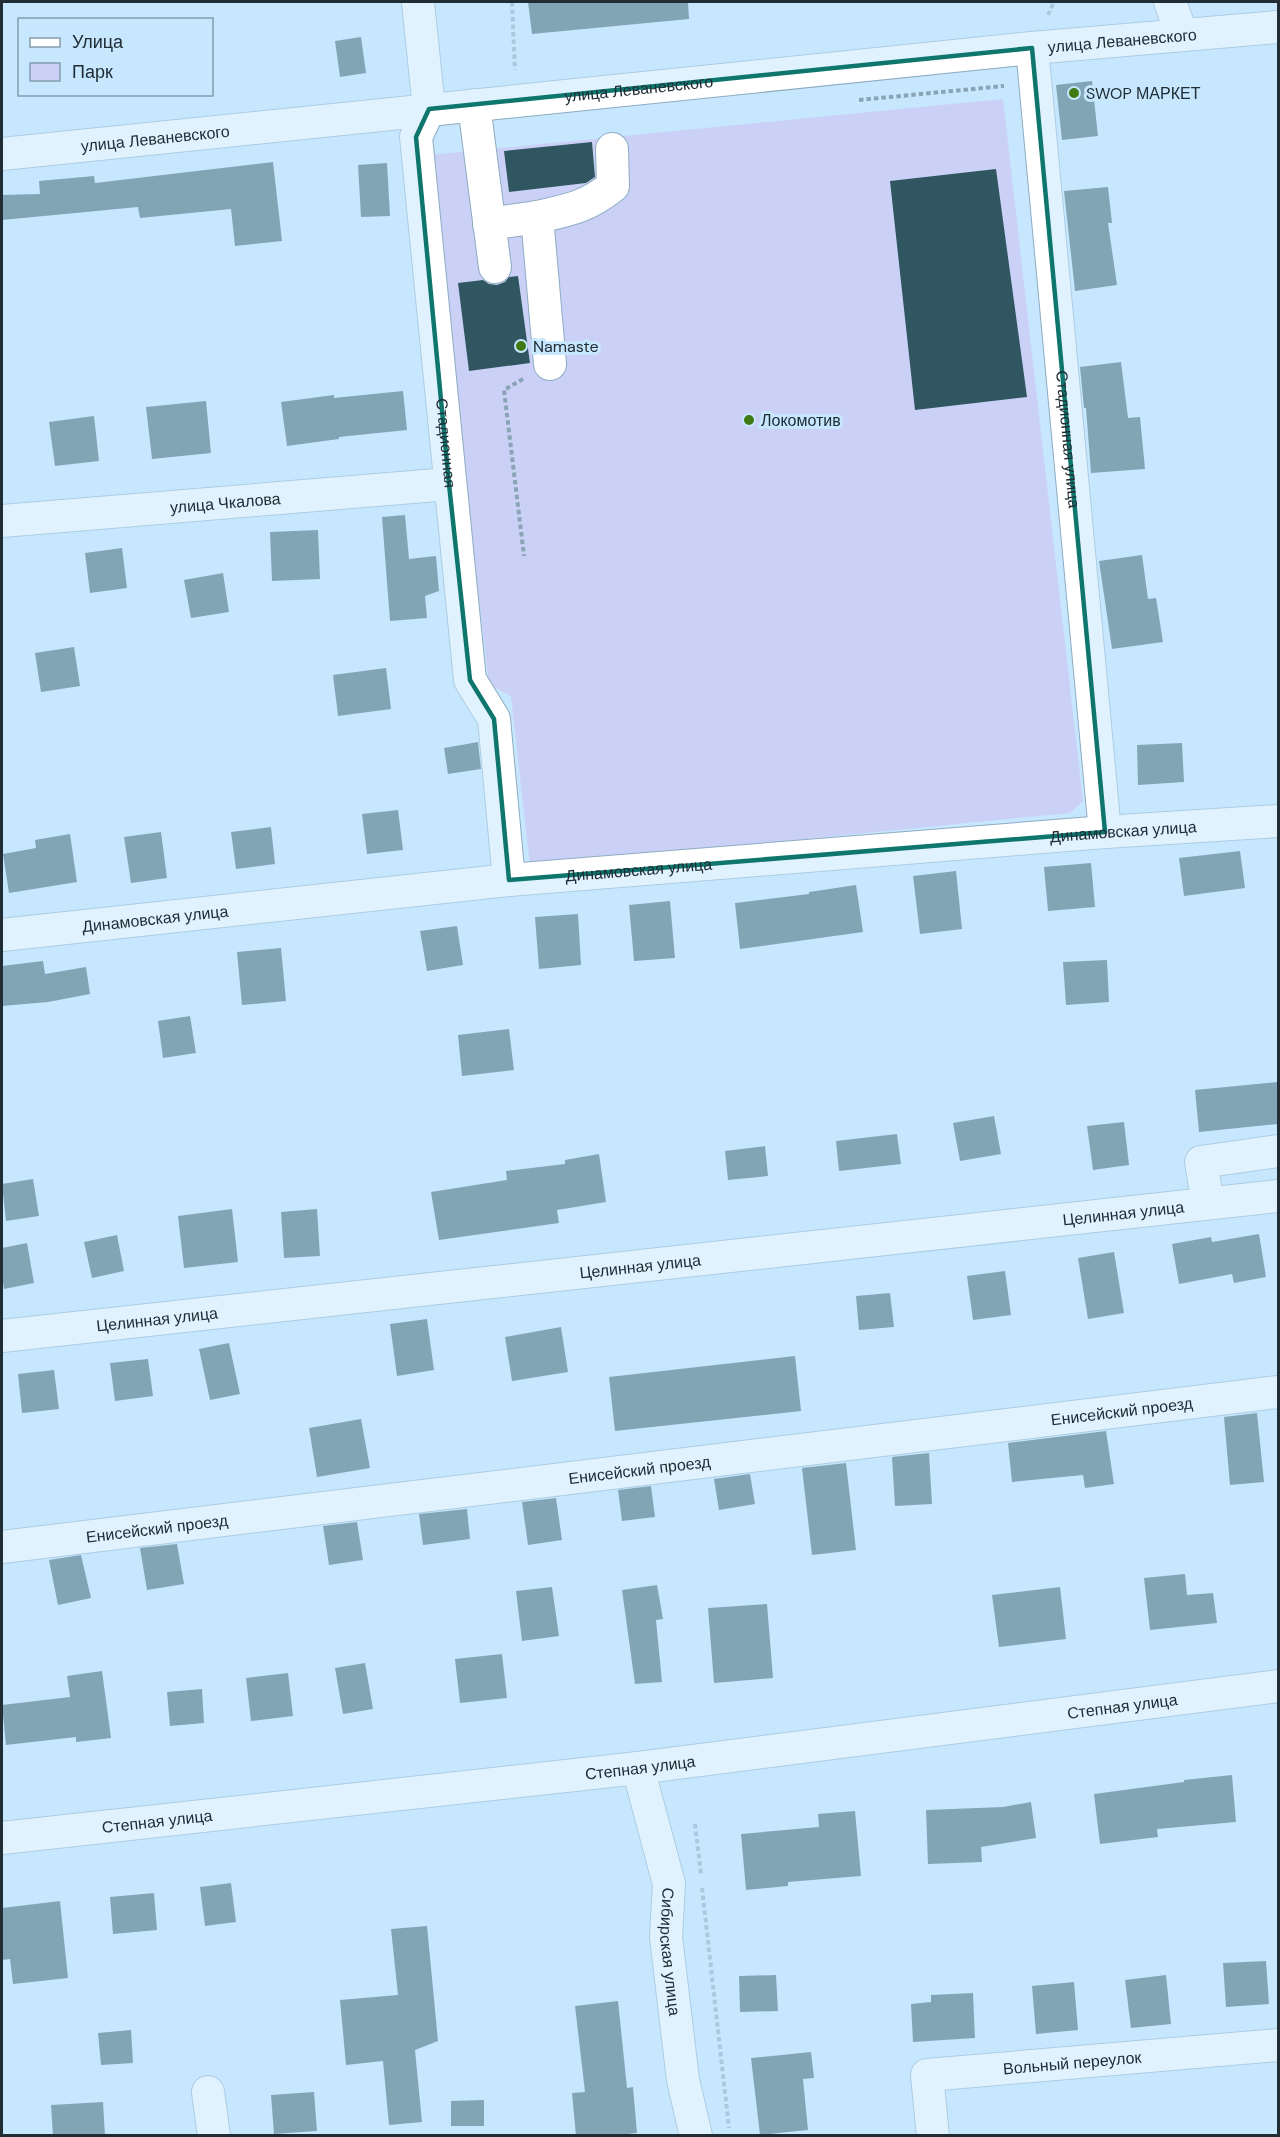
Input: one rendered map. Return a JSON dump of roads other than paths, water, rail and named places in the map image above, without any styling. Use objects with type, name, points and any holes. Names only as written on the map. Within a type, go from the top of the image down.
[{"type":"street","points":[[418,2],[429,109]]},
{"type":"street","points":[[1170,2],[1182,35]]},
{"type":"street","name":"улица Леваневского","points":[[2,154],[1032,48],[1278,27]]},
{"type":"street","name":"Стадионная улица","points":[[1032,48],[1105,832]]},
{"type":"street","points":[[486,103],[489,224],[495,267]]},
{"type":"street","name":"Стадионная","points":[[429,109],[416,137],[449,484],[470,680],[494,719],[509,880]]},
{"type":"street","points":[[489,224],[578,208],[597,200],[614,186],[612,149]]},
{"type":"street","points":[[537,217],[550,364]]},
{"type":"street","name":"улица Чкалова","points":[[2,520],[449,484]]},
{"type":"street","name":"Динамовская улица","points":[[2,935],[509,880],[1105,832],[1278,821]]},
{"type":"street","points":[[1208,1203],[1201,1162],[1278,1150]]},
{"type":"street","name":"Целинная улица","points":[[2,1336],[1278,1196]]},
{"type":"street","name":"Енисейский проезд","points":[[2,1547],[1278,1392]]},
{"type":"street","name":"Степная улица","points":[[2,1838],[638,1768],[1278,1686]]},
{"type":"street","name":"Сибирская улица","points":[[638,1768],[669,1884],[666,1937],[683,2080],[696,2136]]},
{"type":"street","name":"Вольный переулок","points":[[933,2136],[927,2075],[1278,2045]]},
{"type":"street","points":[[208,2092],[214,2136]]},
{"type":"place","name":"SWOP МАРКЕТ","points":[[1074,93]]},
{"type":"place","name":"Namaste","points":[[521,346]]},
{"type":"place","name":"Локомотив","points":[[749,420]]}]
